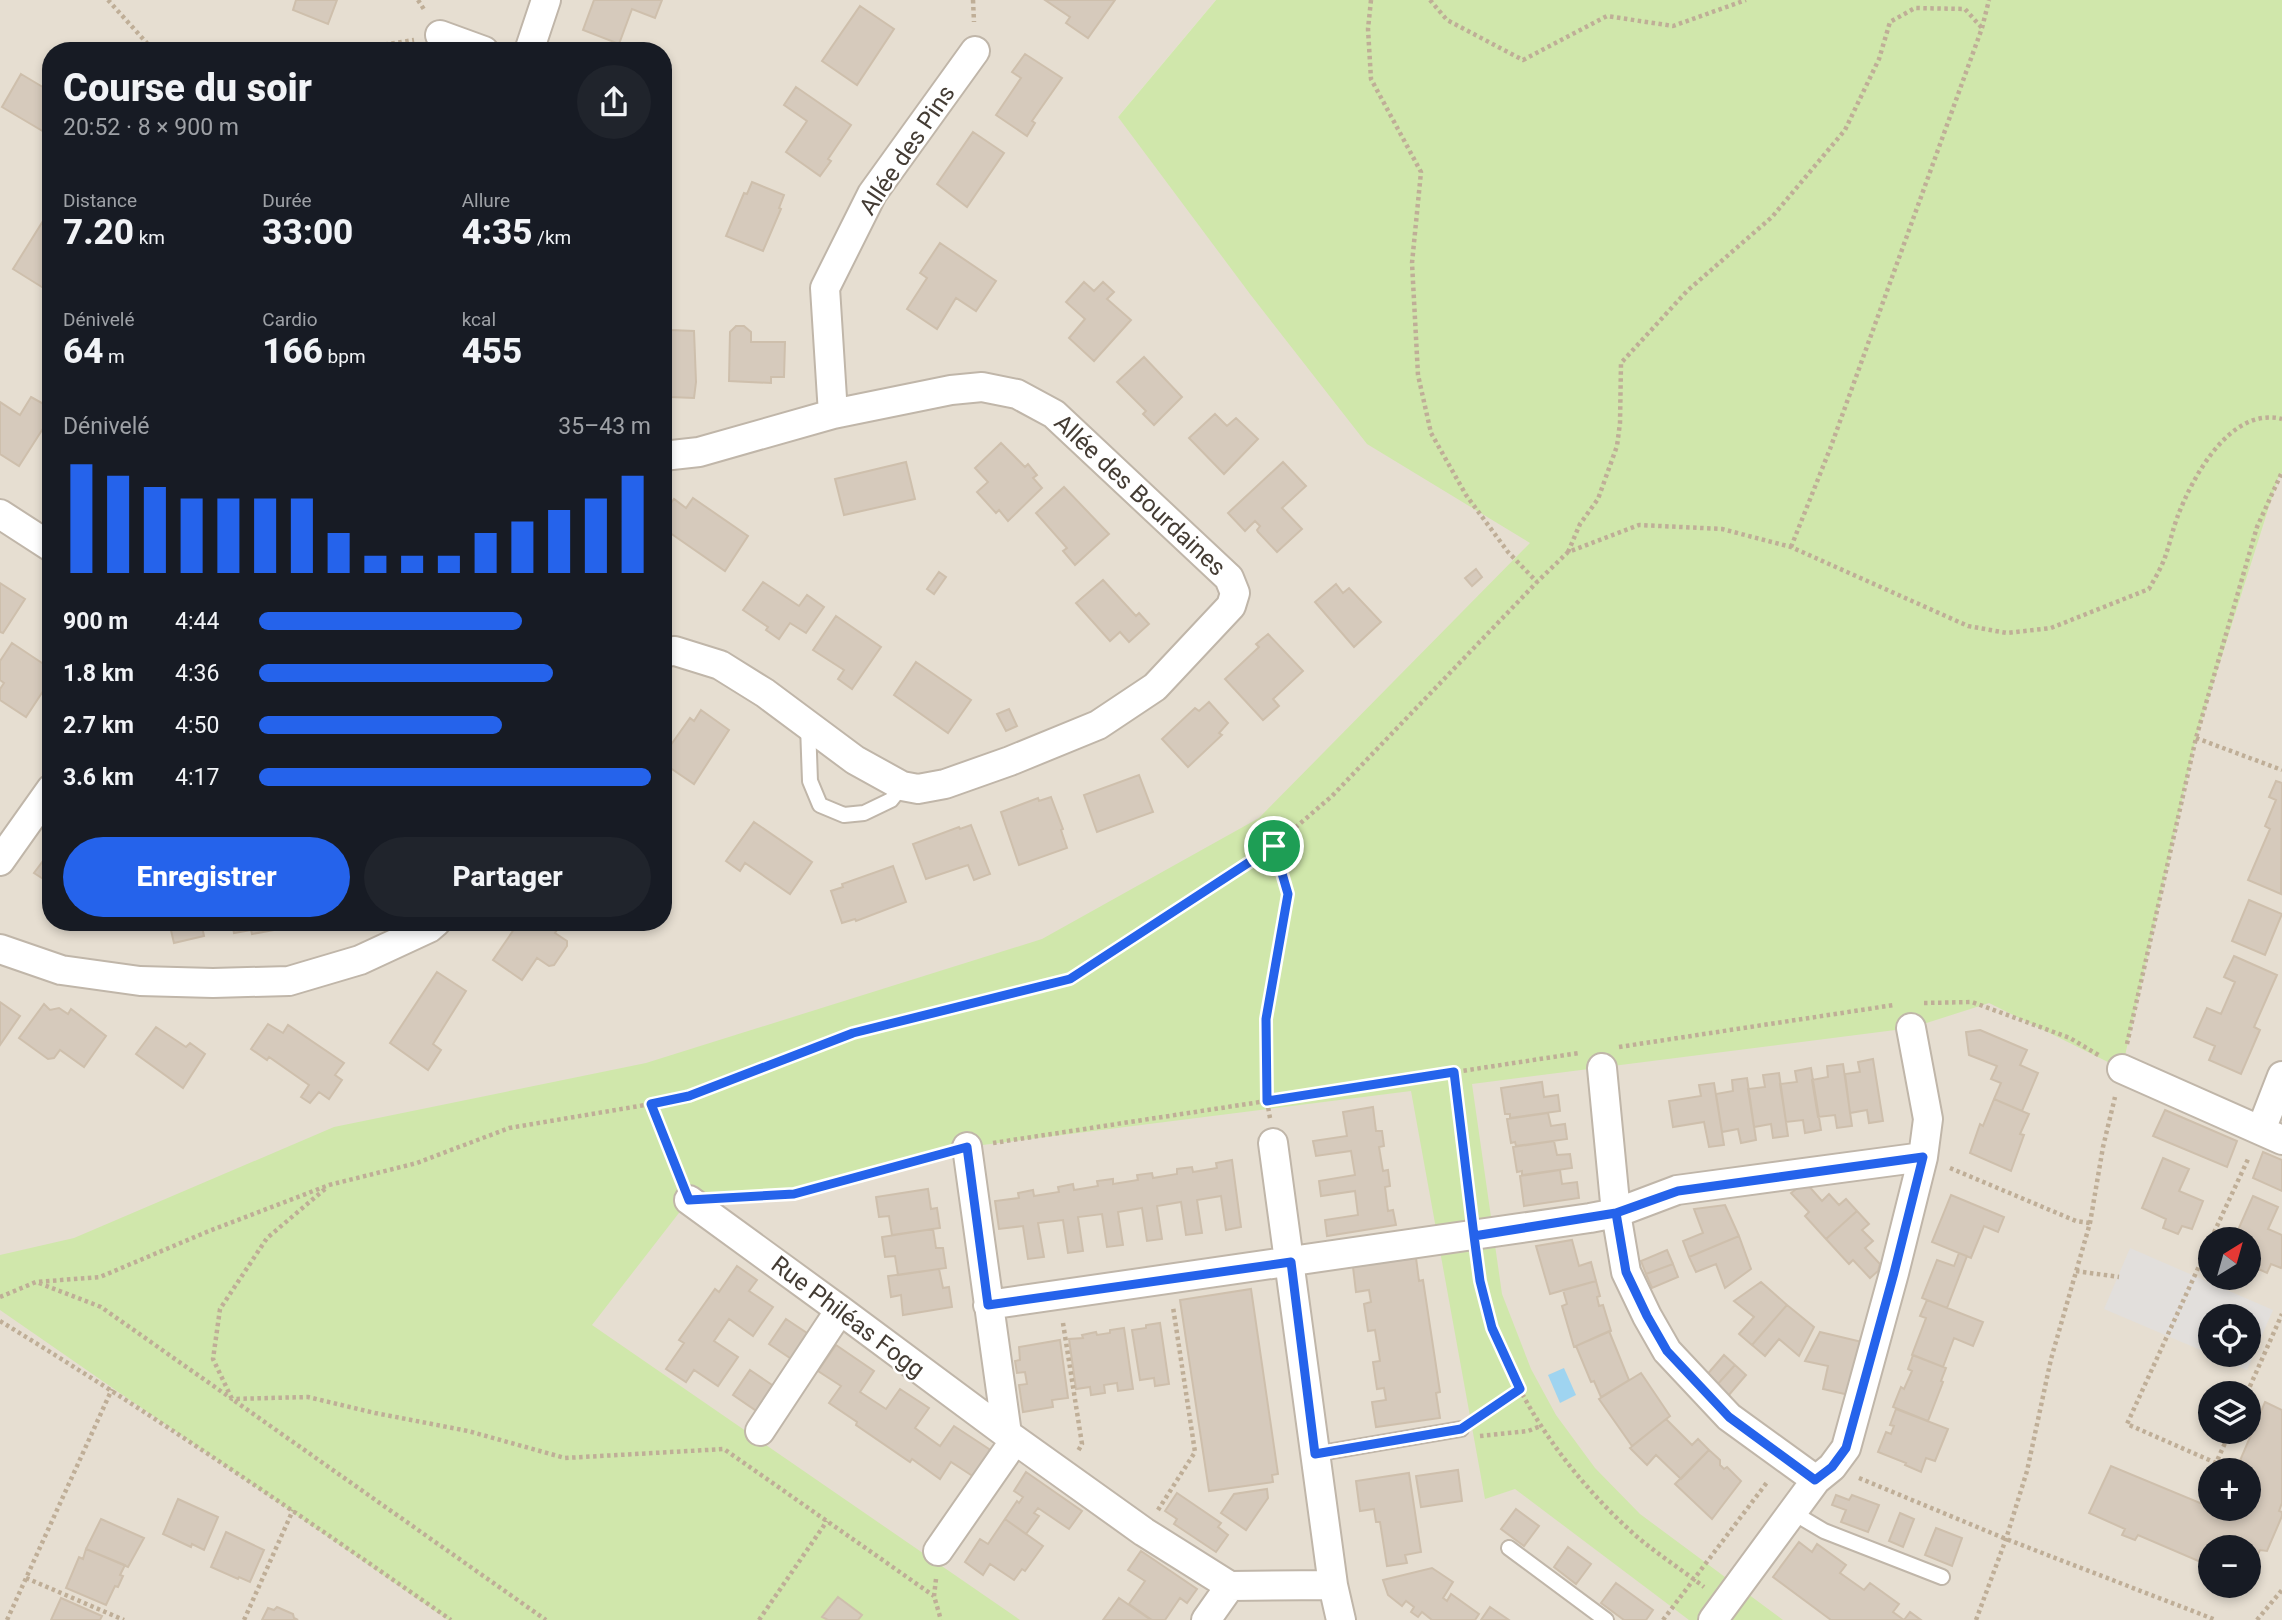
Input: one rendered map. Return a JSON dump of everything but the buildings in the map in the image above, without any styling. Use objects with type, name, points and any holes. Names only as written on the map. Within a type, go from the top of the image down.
[{"type":"street","points":[[532,42],[546,0]]},
{"type":"street","points":[[440,35],[459,42]]},
{"type":"street","name":"Allée des Pins","points":[[833,414],[825,288],[872,194],[975,51]]},
{"type":"street","name":"Allée des Bourdaines","points":[[672,455],[699,452],[833,414],[951,390],[982,387],[1017,394],[1054,414],[1063,422],[1229,578],[1235,593],[1231,607],[1154,687],[1098,725],[1010,761],[945,784],[918,789],[902,786],[855,760],[765,693],[720,665],[672,650]]},
{"type":"street","points":[[0,514],[42,541]]},
{"type":"street","points":[[0,861],[42,802]]},
{"type":"street","points":[[0,949],[61,970],[140,981],[289,981],[360,960],[423,931]]},
{"type":"street","points":[[1719,1612],[1792,1512],[1846,1448],[1923,1157],[1927,1119],[1911,1011]]},
{"type":"street","points":[[1599,1056],[1616,1213],[1626,1272],[1647,1316],[1667,1351],[1729,1417],[1785,1460],[1824,1474]]},
{"type":"street","points":[[2122,1069],[2272,1135],[2282,1076]]},
{"type":"street","points":[[1273,1143],[1333,1585],[1341,1620]]},
{"type":"street","points":[[939,1550],[1011,1437],[988,1305],[967,1147]]},
{"type":"street","points":[[988,1305],[1474,1236],[1616,1213],[1678,1191],[1923,1157]]},
{"type":"street","name":"Rue Philéas Fogg","points":[[689,1200],[1144,1532],[1230,1586]]},
{"type":"street","points":[[760,1431],[840,1310]]},
{"type":"street","points":[[1206,1620],[1230,1586],[1333,1585]]},
{"type":"lane","points":[[808,725],[810,781],[820,805],[844,815],[864,813],[891,800],[902,786]]},
{"type":"lane","points":[[1315,1454],[1461,1429]]},
{"type":"lane","points":[[1792,1512],[1825,1531],[1942,1577]]},
{"type":"lane","points":[[1509,1548],[1606,1620]]},
{"type":"path","points":[[108,0],[146,42]]},
{"type":"path","points":[[1371,0],[1368,29],[1371,79],[1421,172],[1412,263],[1418,375],[1431,433],[1466,495],[1508,552],[1536,582]]},
{"type":"path","points":[[1430,0],[1447,20],[1523,60],[1607,16],[1673,26],[1746,0]]},
{"type":"path","points":[[1915,8],[1918,0]]},
{"type":"path","points":[[1791,547],[1830,449],[1982,28],[1989,0]]},
{"type":"path","points":[[1568,552],[1580,523],[1598,499],[1617,446],[1621,363],[1687,291],[1772,217],[1844,130],[1879,59],[1890,22],[1915,8],[1965,9],[1982,28]]},
{"type":"path","points":[[398,42],[440,35]]},
{"type":"path","points":[[0,1297],[36,1282],[100,1277],[329,1185],[417,1163],[509,1128],[689,1096],[853,1033],[1070,979],[1274,846],[1332,796],[1536,582],[1568,552],[1639,525],[1722,529],[1791,547],[1968,626],[2007,633],[2051,628],[2149,589],[2163,562],[2177,517],[2220,441],[2254,418],[2282,419]]},
{"type":"path","points":[[2196,738],[2282,770]]},
{"type":"path","points":[[1267,1101],[1266,1019],[1288,894],[1274,846]]},
{"type":"path","points":[[651,1104],[689,1200],[794,1194],[967,1147],[1454,1072],[1599,1056],[1972,1002],[2070,1038],[2122,1069]]},
{"type":"path","points":[[1454,1072],[1480,1281],[1492,1328],[1520,1389],[1564,1460],[1596,1496],[1636,1536],[1693,1578],[1719,1612]]},
{"type":"path","points":[[2219,1227],[2272,1135]]},
{"type":"path","points":[[1923,1157],[2076,1221],[2090,1223]]},
{"type":"path","points":[[232,1399],[213,1359],[220,1309],[267,1238],[329,1185]]},
{"type":"path","points":[[2198,1268],[2127,1424],[2216,1463],[2225,1444]]},
{"type":"path","points":[[2076,1270],[2119,1278]]},
{"type":"path","points":[[1144,1532],[1195,1452],[1168,1278]]},
{"type":"path","points":[[36,1282],[101,1307],[546,1620]]},
{"type":"path","points":[[1058,1295],[1082,1444],[1063,1474]]},
{"type":"path","points":[[2252,1381],[2282,1314]]},
{"type":"path","points":[[0,1321],[112,1389],[451,1620]]},
{"type":"path","points":[[7,1620],[112,1389]]},
{"type":"path","points":[[1520,1389],[1461,1429],[1474,1437],[1528,1431],[1541,1426]]},
{"type":"path","points":[[232,1399],[308,1396],[375,1413],[468,1431],[565,1458],[724,1449],[934,1596]]},
{"type":"path","points":[[1663,1620],[1785,1460]]},
{"type":"path","points":[[1824,1474],[2018,1544],[2216,1620]]},
{"type":"path","points":[[243,1620],[293,1510]]},
{"type":"path","points":[[759,1620],[827,1521]]},
{"type":"path","points":[[939,1550],[934,1596],[941,1620]]},
{"type":"path","points":[[26,1578],[124,1620]]},
{"type":"path","points":[[2257,1620],[2282,1590]]},
{"type":"shaded area","points":[[0,0],[1216,0],[1118,117],[2282,466],[2282,1620],[0,1620]]},
{"type":"shaded area","points":[[2130,1248],[2198,1277],[2198,1290],[2227,1290],[2259,1304],[2198,1304],[2198,1349],[2104,1309]]},
{"type":"shaded area","points":[[2261,1305],[2273,1310],[2261,1338]]},
{"type":"green space","points":[[1216,0],[2282,0],[2282,473],[2278,478],[2196,738],[2122,1069],[1989,1003],[1911,1028],[1472,1084],[1502,1294],[1531,1369],[1556,1415],[1595,1468],[1640,1514],[1783,1620],[1689,1620],[1515,1489],[1485,1499],[1411,1091],[967,1147],[794,1194],[689,1200],[592,1325],[1020,1620],[448,1620],[0,1310],[0,1255],[74,1238],[334,1127],[646,1063],[1042,939],[1259,818],[1530,543],[1367,444],[1250,294],[1118,117]]},
{"type":"water","points":[[1564,1368],[1576,1395],[1560,1403],[1548,1375]]},
{"type":"route","points":[[1274,846],[1070,979],[853,1033],[689,1096],[651,1104],[689,1200],[794,1194],[967,1147],[988,1305],[1291,1262],[1315,1454],[1461,1429],[1520,1389],[1492,1328],[1480,1281],[1474,1236],[1616,1213],[1678,1191],[1923,1157],[1846,1448],[1832,1467],[1815,1480],[1789,1463],[1729,1417],[1667,1351],[1626,1272],[1616,1213],[1590,1218],[1474,1236],[1454,1072],[1267,1101],[1266,1019],[1288,894],[1274,846]]}]
